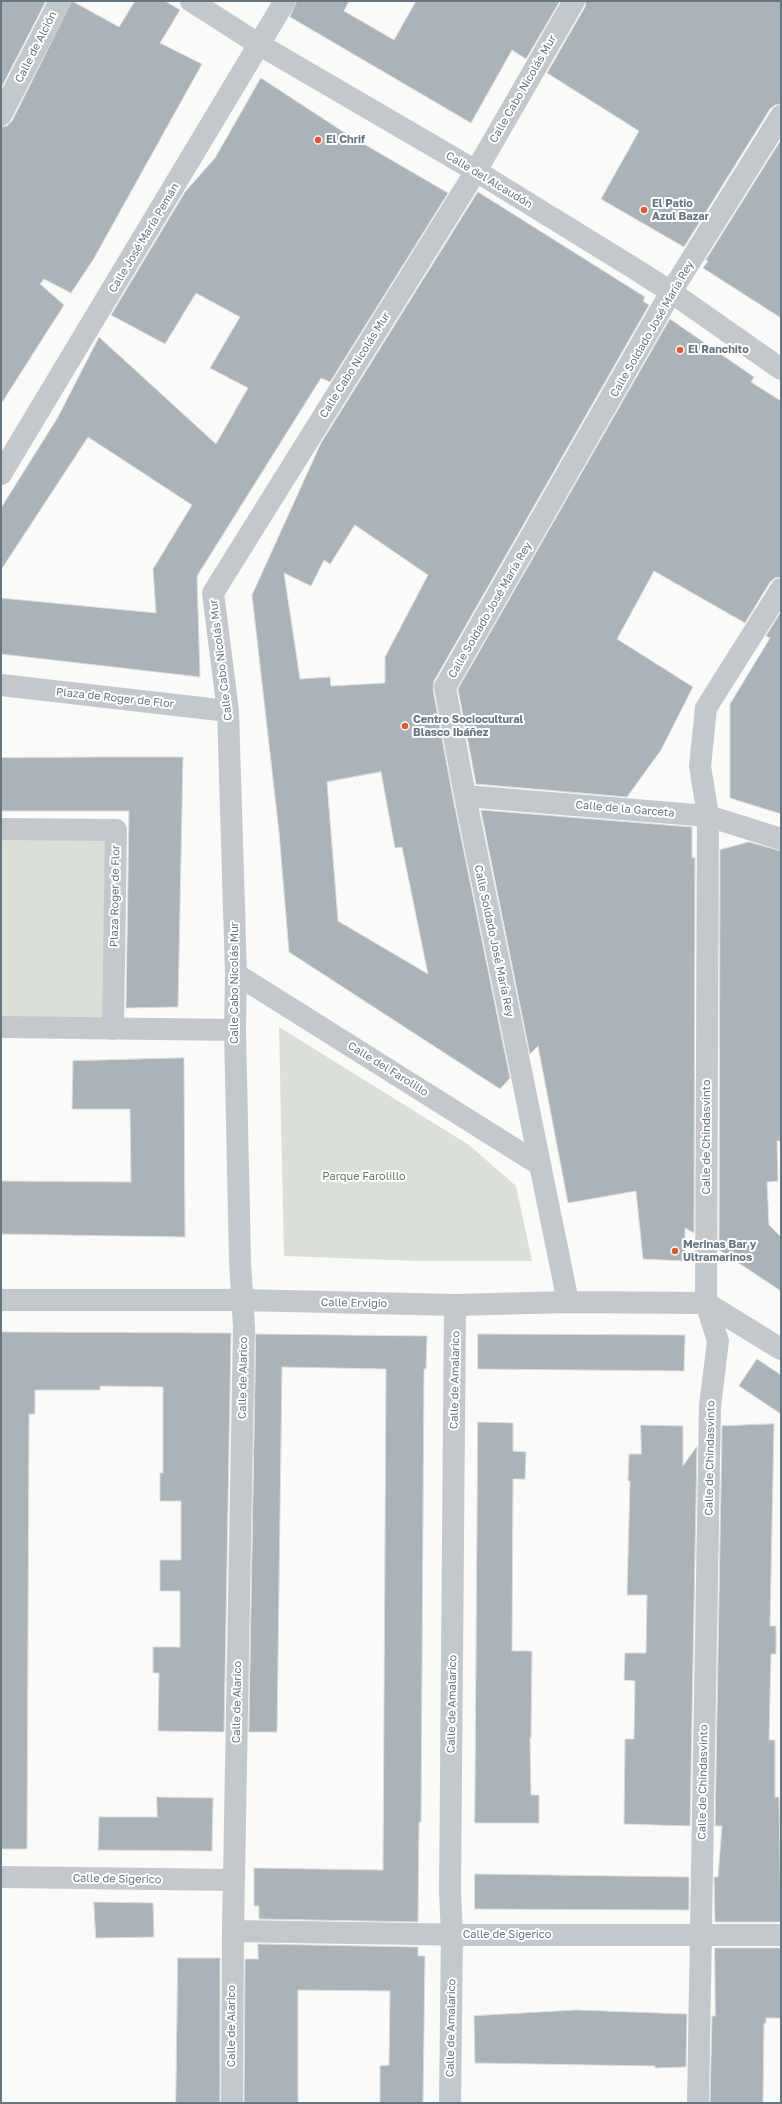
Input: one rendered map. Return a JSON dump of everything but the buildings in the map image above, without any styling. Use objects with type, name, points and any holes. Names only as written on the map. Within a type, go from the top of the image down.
[{"type":"street","name":"Calle de Alción","points":[[1,115],[60,1]]},
{"type":"street","name":"Calle del Alcaudón","points":[[191,1],[260,45],[476,171],[671,292],[781,370]]},
{"type":"street","name":"Calle José María Pemán","points":[[1,474],[260,45],[285,1]]},
{"type":"street","name":"Calle Cabo Nicolás Mur","points":[[243,1300],[240,1262],[235,1030],[236,974],[228,711],[213,593],[476,171],[574,1]]},
{"type":"street","name":"Calle Soldado José María Rey","points":[[568,1302],[465,796],[445,687],[671,292],[781,116]]},
{"type":"street","name":"Calle de Chindasvinto","points":[[698,2103],[710,1406],[718,1341],[706,1304],[708,816],[700,766],[706,708],[781,589]]},
{"type":"street","name":"Plaza de Roger de Flor","points":[[1,685],[228,711]]},
{"type":"street","name":"Calle de la Garceta","points":[[465,796],[708,816],[781,839]]},
{"type":"street","name":"Plaza Roger de Flor","points":[[1,828],[116,830],[114,1028]]},
{"type":"street","name":"Calle del Farolillo","points":[[236,974],[540,1165]]},
{"type":"street","points":[[1,1026],[235,1030]]},
{"type":"street","name":"Calle Ervigio","points":[[1,1300],[243,1300],[455,1305],[568,1302],[706,1304]]},
{"type":"street","name":"Calle de Alarico","points":[[232,2103],[233,1931],[243,1300]]},
{"type":"street","points":[[706,1304],[781,1349]]},
{"type":"street","name":"Calle de Amalarico","points":[[450,2103],[452,1934],[450,1892],[455,1305]]},
{"type":"street","name":"Calle de Sigerico","points":[[1,1877],[234,1880]]},
{"type":"street","name":"Calle de Sigerico","points":[[233,1931],[781,1936]]},
{"type":"green space","points":[[1,829],[116,830],[113,1029],[1,1027]]},
{"type":"green space","name":"Parque Farolillo","points":[[279,1027],[469,1145],[516,1186],[532,1261],[418,1261],[284,1256]]},
{"type":"place","name":"El Chrif","points":[[318,140]]},
{"type":"place","name":"El Patio Azul Bazar","points":[[644,210]]},
{"type":"place","name":"El Ranchito","points":[[680,350]]},
{"type":"place","name":"Centro Sociocultural Blasco Ibáñez","points":[[405,726]]},
{"type":"place","name":"Merinas Bar y Ultramarinos","points":[[675,1251]]}]
